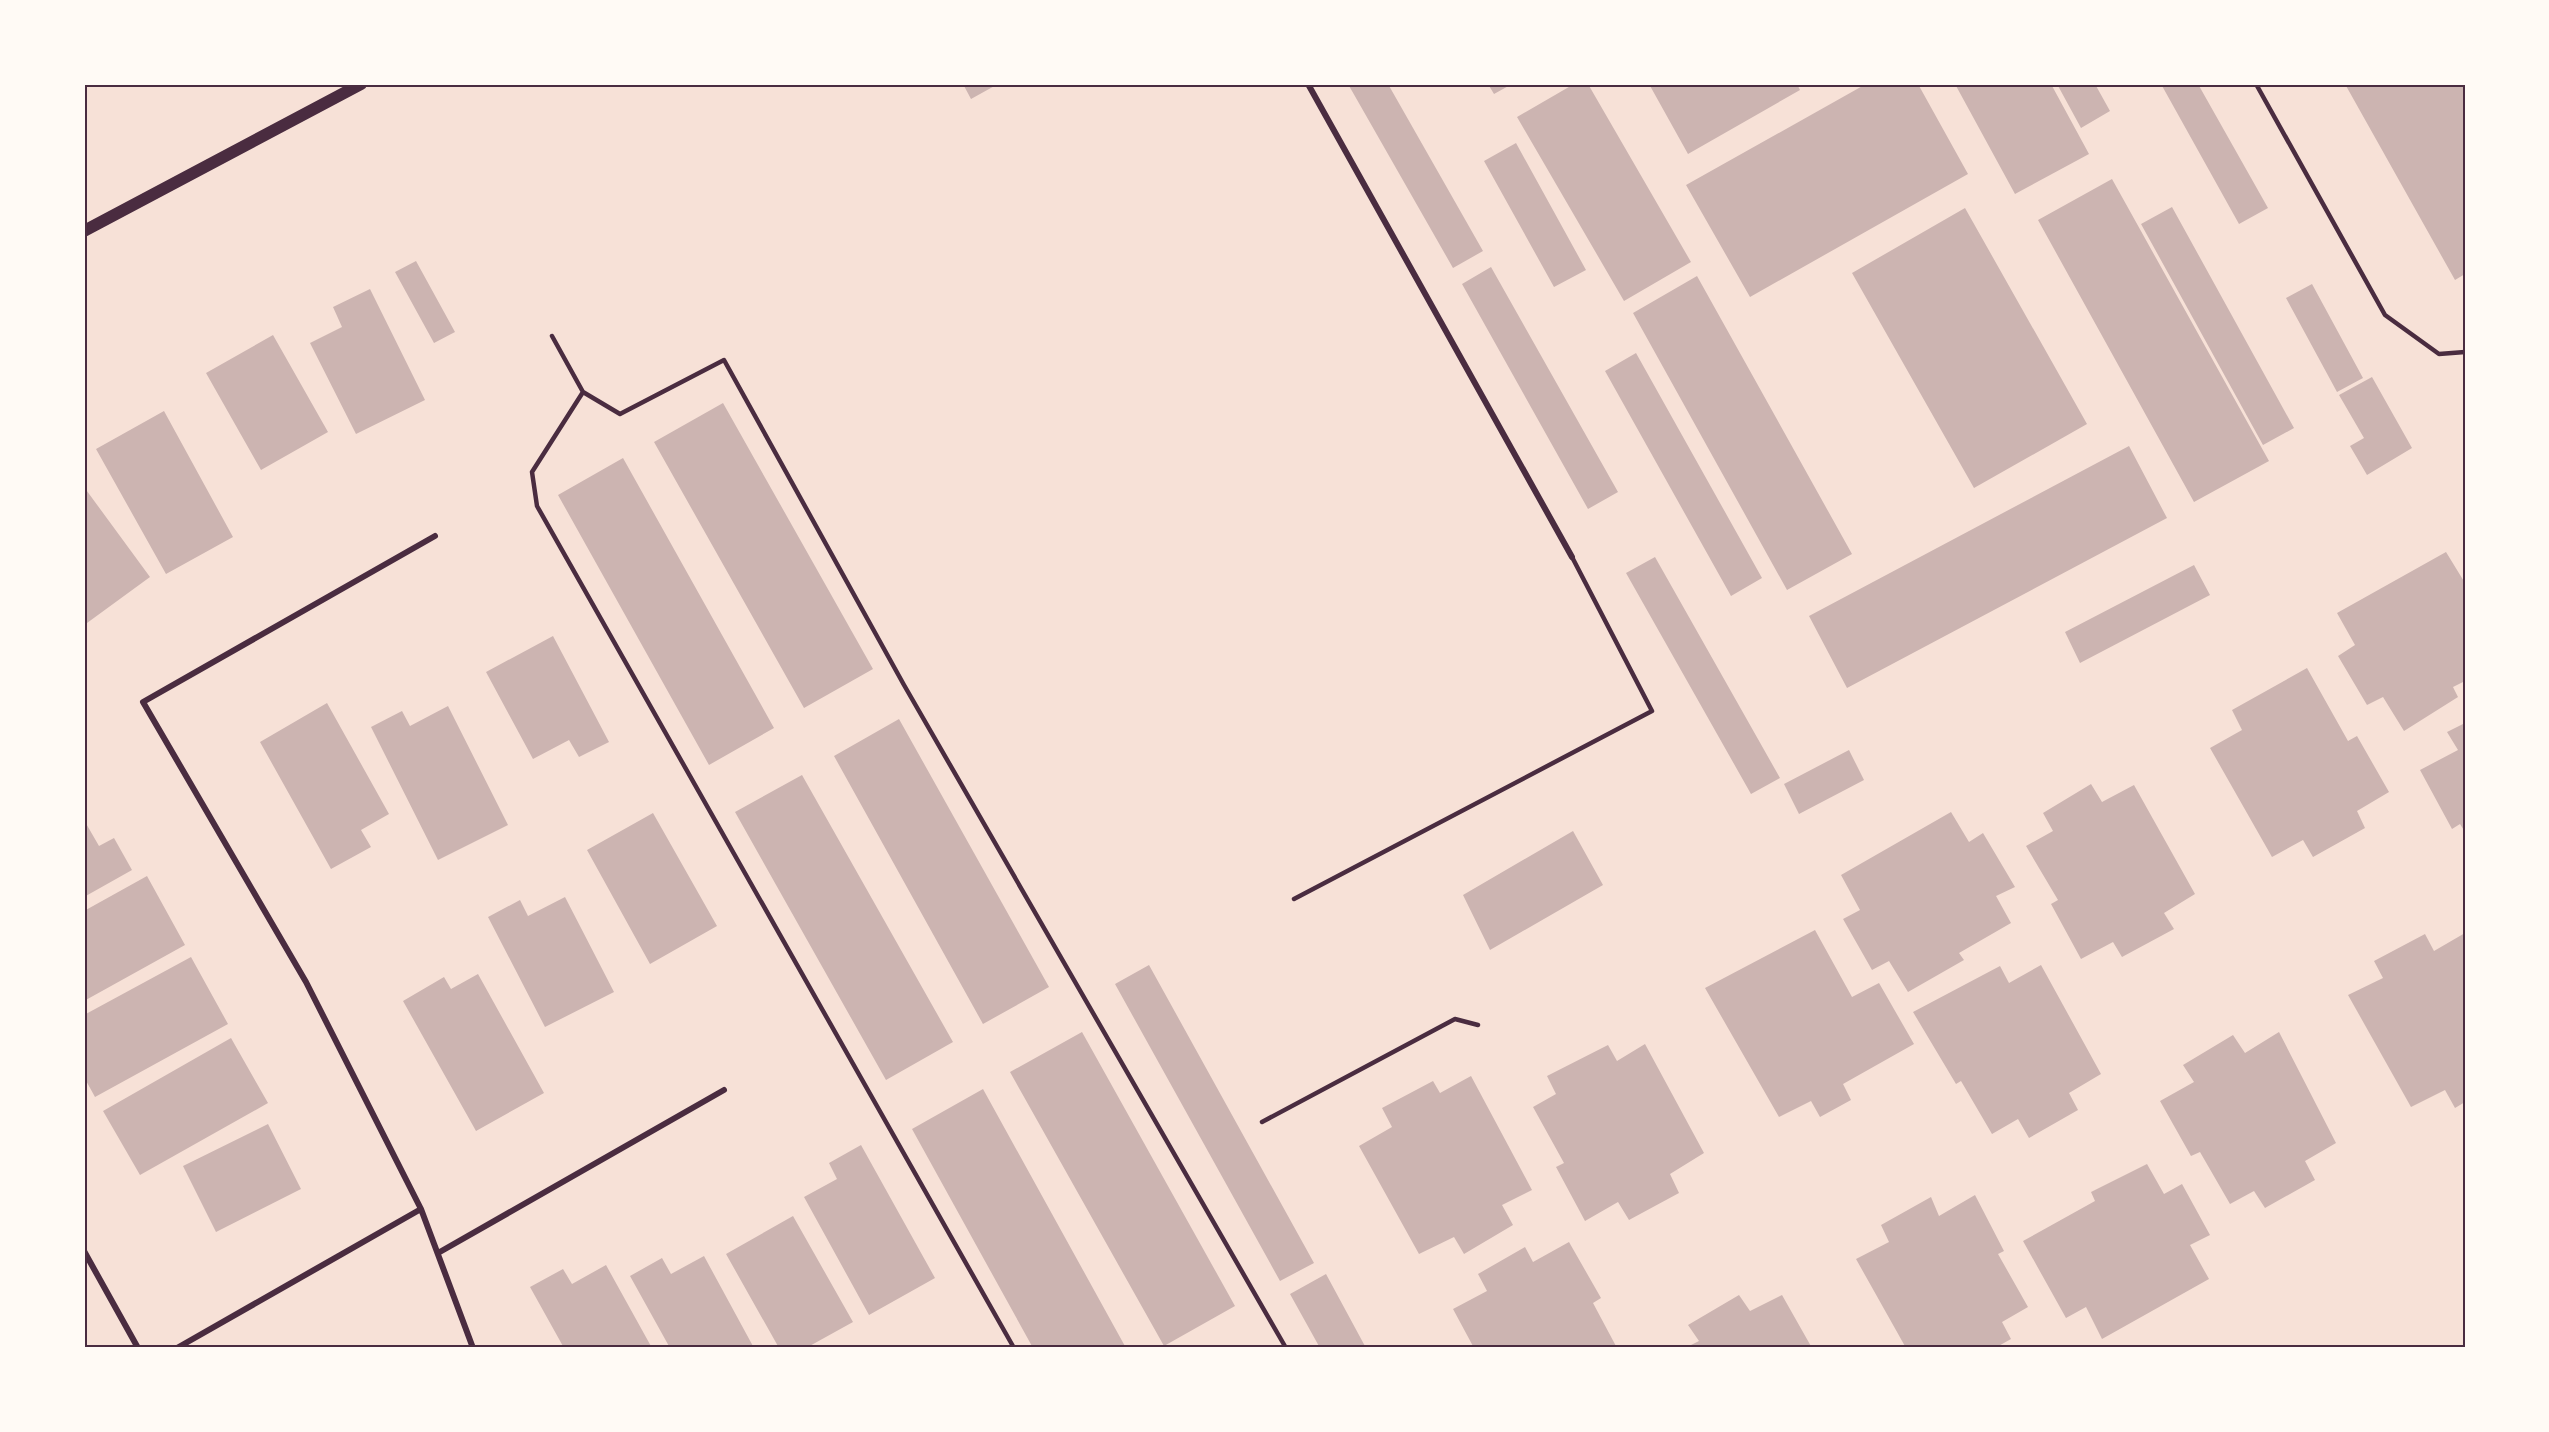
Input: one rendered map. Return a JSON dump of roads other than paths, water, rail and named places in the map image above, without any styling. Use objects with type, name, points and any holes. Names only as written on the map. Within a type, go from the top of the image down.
[{"type":"main road","points":[[84,231],[361,84]]},
{"type":"street","points":[[1308,84],[1572,557]]},
{"type":"street","points":[[435,536],[143,702],[306,982],[421,1209],[473,1348]]},
{"type":"street","points":[[438,1253],[724,1090]]},
{"type":"street","points":[[177,1348],[421,1209]]},
{"type":"street","points":[[84,1251],[138,1348]]},
{"type":"lane","points":[[2256,84],[2385,315],[2439,354],[2465,352]]},
{"type":"lane","points":[[552,336],[583,392],[620,414],[724,360],[904,685],[1286,1348]]},
{"type":"lane","points":[[583,392],[532,472],[537,506],[1014,1348]]},
{"type":"lane","points":[[1294,899],[1652,711],[1572,557]]},
{"type":"lane","points":[[1262,1122],[1455,1019],[1478,1025]]}]
